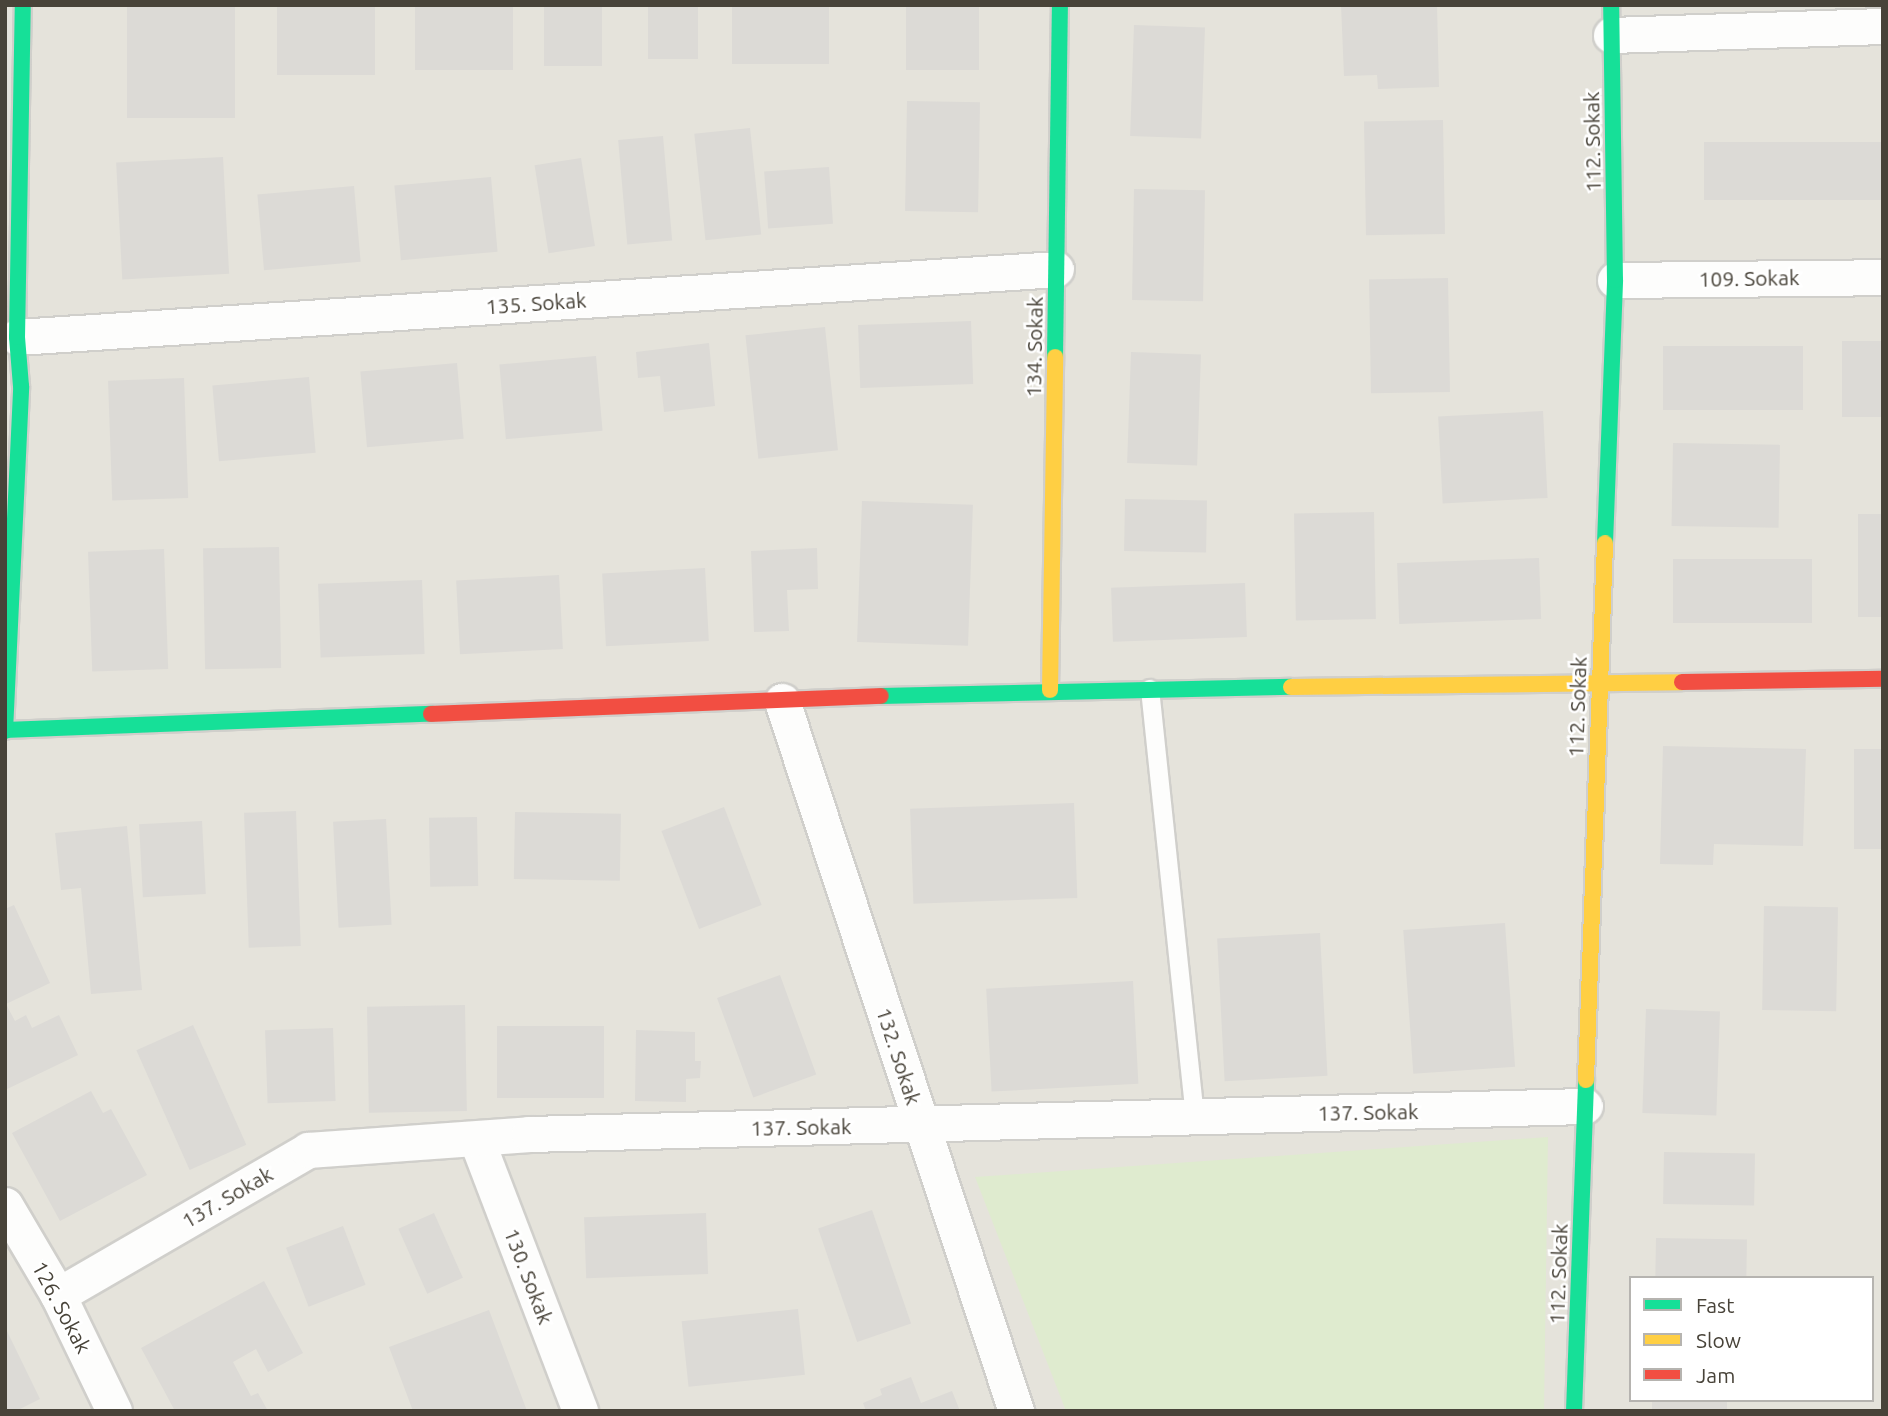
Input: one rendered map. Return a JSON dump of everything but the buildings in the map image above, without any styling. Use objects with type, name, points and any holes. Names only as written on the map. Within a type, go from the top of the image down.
[{"type":"street","points":[[23,5],[6,730],[1050,690],[1883,679]]},
{"type":"street","name":"134. Sokak","points":[[1050,690],[1060,5]]},
{"type":"street","points":[[1611,20],[1883,26]]},
{"type":"street","name":"112. Sokak","points":[[1574,1411],[1615,280],[1611,20]]},
{"type":"street","name":"135. Sokak","points":[[17,337],[1056,269]]},
{"type":"street","name":"109. Sokak","points":[[1615,280],[1883,277]]},
{"type":"street","name":"132. Sokak","points":[[782,701],[1016,1411]]},
{"type":"street","name":"137. Sokak","points":[[58,1296],[308,1150],[477,1141],[529,1134],[1584,1106]]},
{"type":"street","name":"130. Sokak","points":[[477,1141],[580,1411]]},
{"type":"street","name":"126. Sokak","points":[[5,1205],[58,1296],[114,1411]]},
{"type":"lane","points":[[1150,689],[1195,1116]]},
{"type":"shaded area","points":[[5,5],[1883,5],[1883,1411],[5,1411]]},
{"type":"green space","points":[[1548,1137],[1544,1411],[1066,1411],[975,1177]]},
{"type":"traffic: fast","points":[[5,731],[21,386],[17,337],[23,5]]},
{"type":"traffic: fast","points":[[1055,357],[1060,5]]},
{"type":"traffic: fast","points":[[1605,543],[1615,280],[1611,5]]},
{"type":"traffic: fast","points":[[881,696],[1291,687]]},
{"type":"traffic: fast","points":[[6,730],[431,714]]},
{"type":"traffic: fast","points":[[1574,1411],[1586,1080]]},
{"type":"traffic: slow","points":[[1050,690],[1055,357]]},
{"type":"traffic: slow","points":[[1586,1080],[1605,543]]},
{"type":"traffic: slow","points":[[1291,687],[1682,682]]},
{"type":"traffic: jam","points":[[1682,682],[1883,679]]},
{"type":"traffic: jam","points":[[431,714],[881,696]]}]
